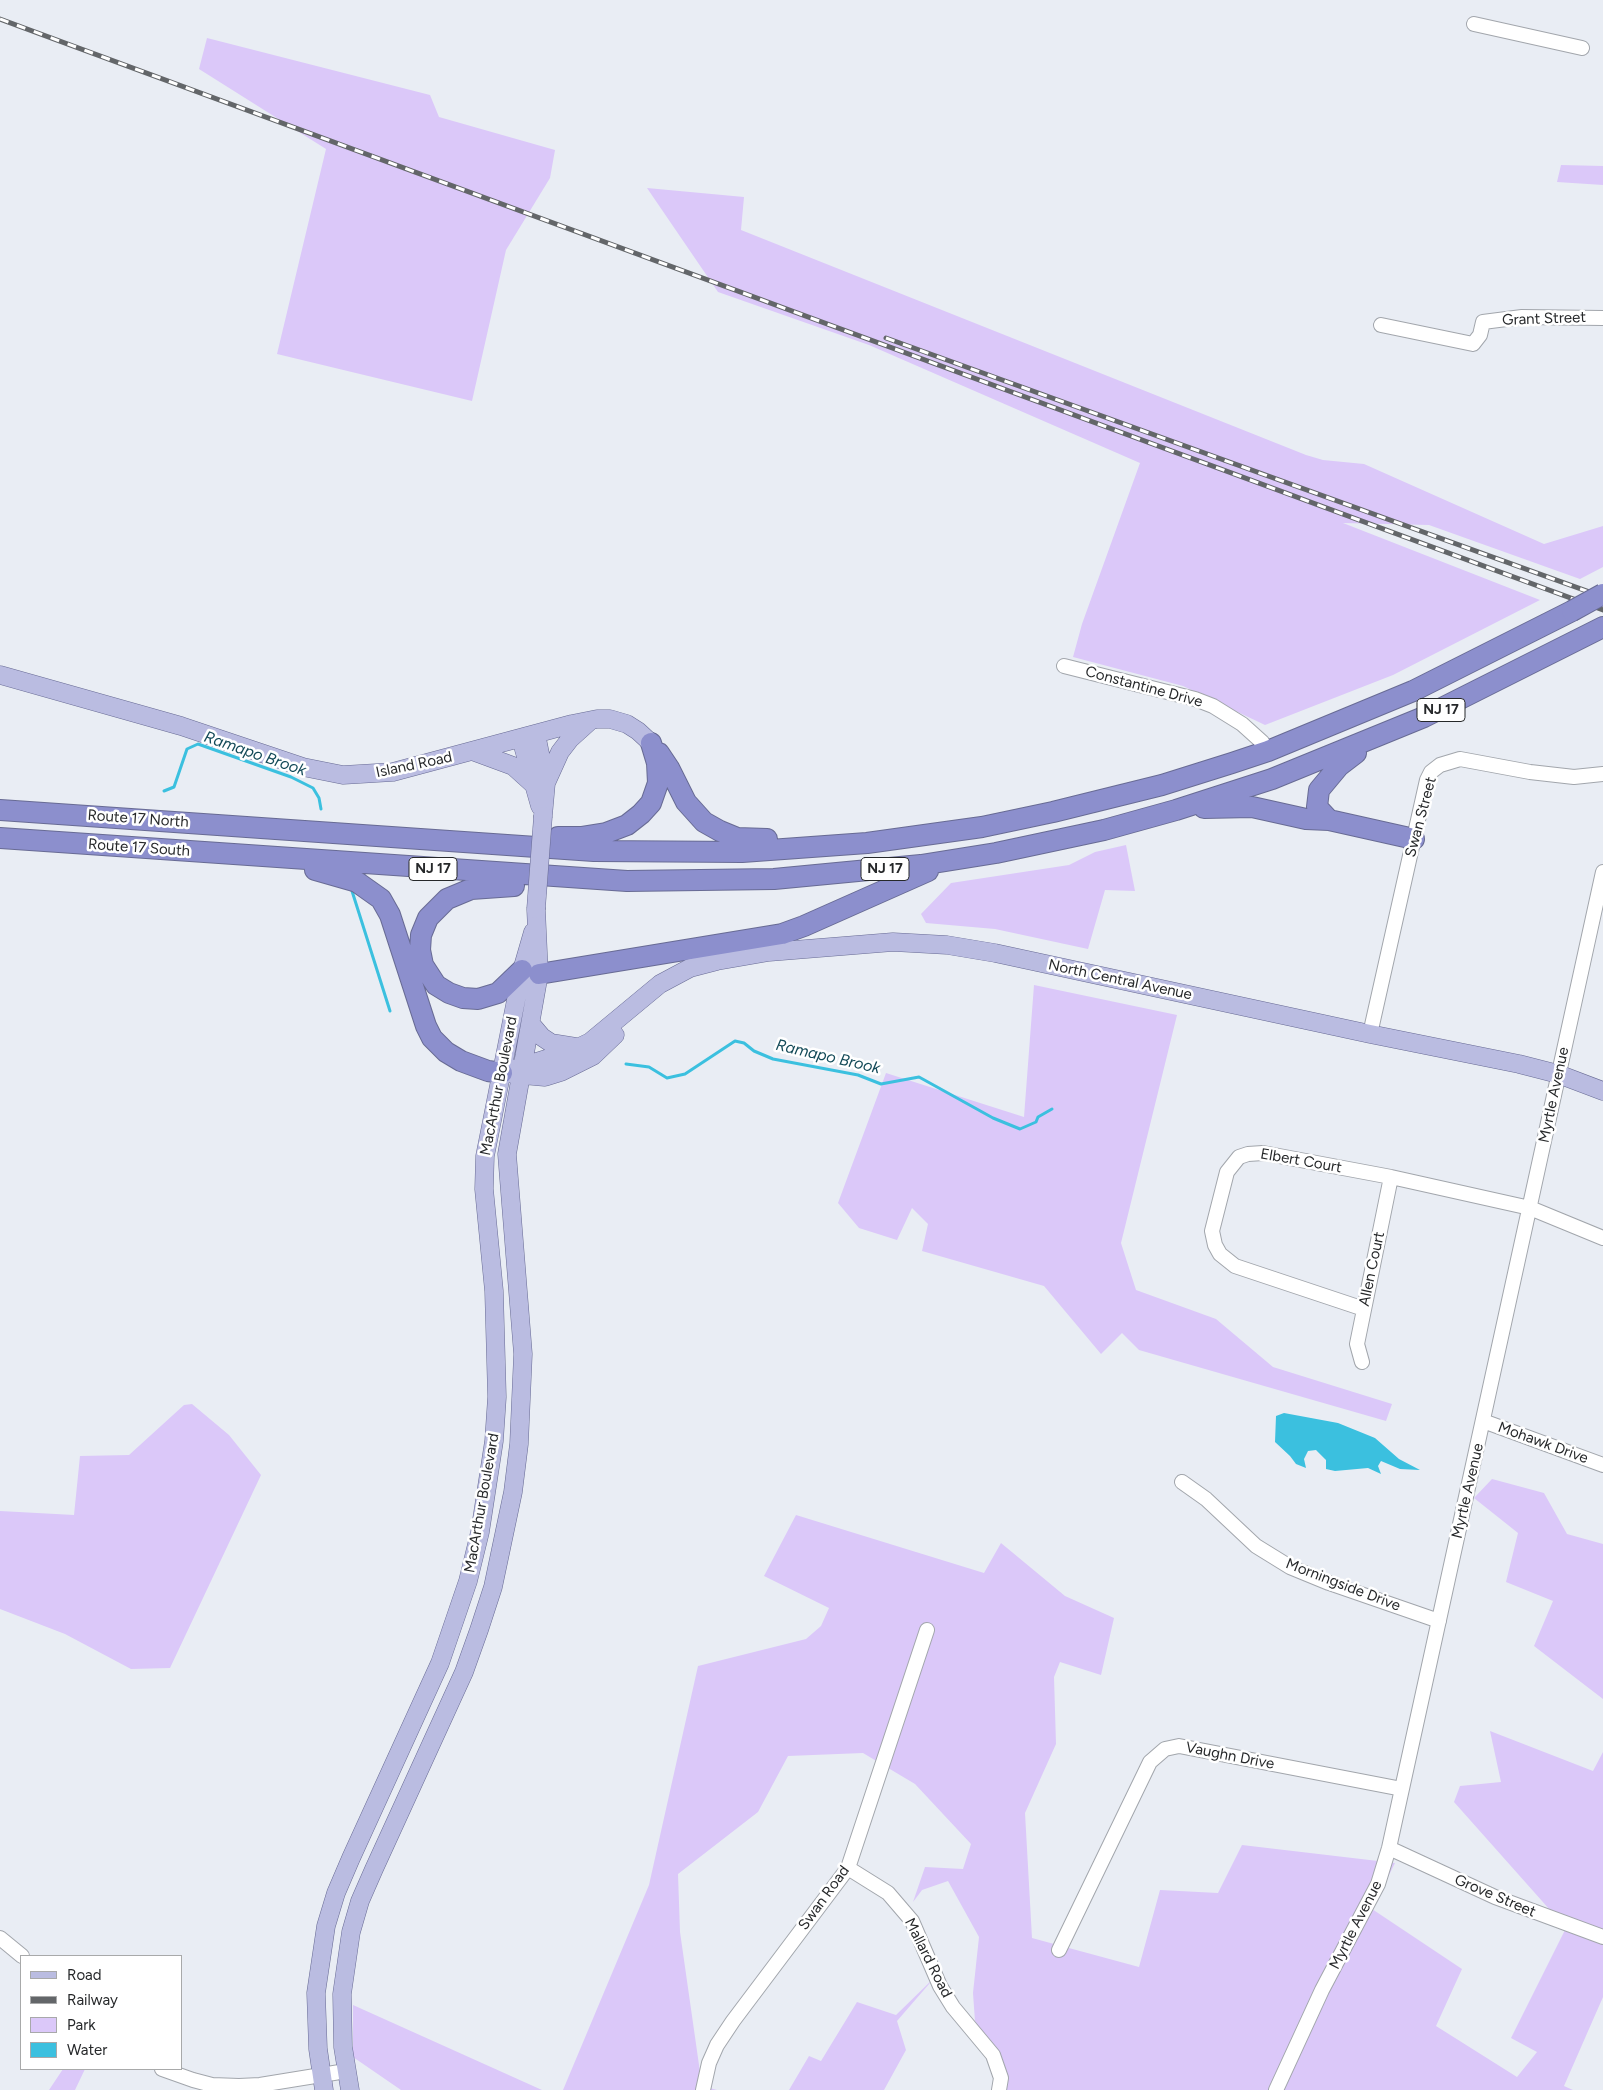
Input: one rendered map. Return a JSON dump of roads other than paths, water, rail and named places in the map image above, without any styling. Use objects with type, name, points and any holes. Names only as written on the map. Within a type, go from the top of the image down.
[{"type":"highway","name":"NJ 17","points":[[429,840],[650,853],[732,852],[799,849],[908,838],[1018,820],[1153,788],[1268,751],[1413,691],[1603,594]]},
{"type":"highway","name":"NJ 17","points":[[277,859],[589,879],[663,881],[774,879],[848,873],[958,859],[1068,838],[1176,810],[1272,779],[1432,714],[1603,627]]},
{"type":"highway","points":[[1329,820],[1317,807],[1319,790],[1339,766],[1375,738]]},
{"type":"highway","points":[[429,840],[517,835],[581,837],[606,833],[627,825],[647,809],[656,790],[658,769],[651,744]]},
{"type":"highway","points":[[651,744],[664,759],[686,802],[704,822],[720,832],[737,838],[756,840],[790,838],[799,849]]},
{"type":"highway","points":[[1176,810],[1224,806],[1252,807],[1306,819],[1329,820],[1414,839]]},
{"type":"highway","name":"Route 17 North","points":[[0,810],[429,840]]},
{"type":"highway","name":"Route 17 South","points":[[0,838],[277,859]]},
{"type":"highway","points":[[277,859],[350,880],[375,893],[384,903],[390,915],[426,1026],[432,1038],[446,1052],[461,1061],[488,1072],[502,1073]]},
{"type":"highway","points":[[589,879],[520,886],[471,888],[447,899],[428,918],[421,935],[421,957],[431,979],[448,993],[463,998],[485,998],[531,972],[782,934],[804,926],[894,884],[958,859]]},
{"type":"main road","name":"Island Road","points":[[0,675],[182,726],[329,773],[382,774],[474,752],[591,720],[610,719],[627,724],[638,731],[651,744]]},
{"type":"main road","points":[[474,752],[513,766],[540,785],[565,745],[591,720]]},
{"type":"main road","name":"MacArthur Boulevard","points":[[350,2090],[346,2071],[342,1994],[351,1932],[360,1901],[464,1672],[486,1611],[505,1537],[519,1444],[523,1398],[522,1339],[507,1166],[509,1143],[531,1024],[531,972],[543,816],[540,785],[528,737]]},
{"type":"main road","name":"North Central Avenue","points":[[502,1073],[523,1070],[581,1047],[602,1034],[660,984],[690,968],[729,958],[815,947],[890,942],[919,943],[996,953],[1558,1074],[1603,1091]]},
{"type":"main road","name":"MacArthur Boulevard","points":[[323,2083],[316,1993],[326,1926],[336,1893],[350,1858],[440,1663],[470,1574],[481,1523],[494,1441],[498,1355],[484,1172],[487,1143],[502,1073],[531,972]]},
{"type":"main road","name":"North Central Avenue","points":[[523,1070],[545,1077],[585,1062],[608,1042],[640,1002]]},
{"type":"main road","points":[[531,1024],[542,1037],[551,1043],[581,1047]]},
{"type":"main road","points":[[435,1735],[419,1728],[419,1724],[444,1670],[440,1663]]},
{"type":"main road","points":[[404,1804],[390,1798],[389,1788],[391,1778],[408,1744],[408,1735]]},
{"type":"street","points":[[1474,24],[1582,48]]},
{"type":"street","name":"Grant Street","points":[[1381,325],[1473,344],[1480,335],[1483,322],[1522,317],[1603,318]]},
{"type":"street","name":"Constantine Drive","points":[[1064,666],[1195,699],[1213,706],[1242,724],[1262,742],[1268,751]]},
{"type":"street","name":"Swan Street","points":[[1370,1034],[1427,780],[1431,772],[1450,760],[1470,760],[1530,772],[1574,777],[1603,774]]},
{"type":"street","name":"Myrtle Avenue","points":[[1276,2090],[1322,1990],[1378,1884],[1389,1848],[1558,1074],[1597,932],[1603,872]]},
{"type":"street","name":"Elbert Court","points":[[1364,1309],[1234,1266],[1220,1254],[1215,1245],[1212,1231],[1227,1172],[1236,1160],[1248,1154],[1263,1153],[1391,1177],[1530,1208],[1603,1238]]},
{"type":"street","name":"Allen Court","points":[[1362,1362],[1357,1344],[1391,1177]]},
{"type":"street","name":"Mohawk Drive","points":[[1483,1421],[1603,1465]]},
{"type":"street","name":"Morningside Drive","points":[[1182,1482],[1206,1499],[1256,1546],[1290,1567],[1439,1621]]},
{"type":"street","name":"Swan Road","points":[[704,2090],[709,2063],[717,2045],[848,1868],[927,1630]]},
{"type":"street","name":"Vaughn Drive","points":[[1059,1950],[1150,1762],[1165,1749],[1179,1746],[1402,1788]]},
{"type":"street","name":"Grove Street","points":[[1389,1848],[1495,1897],[1603,1937]]},
{"type":"street","name":"Mallard Road","points":[[848,1868],[888,1893],[912,1921],[940,1986],[953,2007],[993,2055],[1001,2078],[999,2090]]},
{"type":"street","points":[[0,1938],[21,1955]]},
{"type":"street","points":[[165,2070],[193,2080],[239,2086],[323,2083],[346,2071]]},
{"type":"water","points":[[1284,1413],[1338,1423],[1375,1438],[1399,1459],[1420,1470],[1400,1469],[1381,1461],[1378,1466],[1381,1474],[1368,1468],[1335,1471],[1326,1469],[1326,1460],[1316,1450],[1308,1451],[1304,1459],[1306,1468],[1296,1464],[1275,1442],[1276,1416]]},
{"type":"waterway","name":"Ramapo Brook","points":[[164,791],[174,787],[187,749],[198,744],[291,777],[313,788],[319,798],[321,809]]},
{"type":"waterway","name":"Ramapo Brook","points":[[352,891],[390,1011]]},
{"type":"waterway","name":"Ramapo Brook","points":[[626,1064],[649,1067],[667,1078],[685,1074],[735,1041],[744,1043],[754,1051],[773,1059],[858,1075],[881,1084],[919,1077],[993,1118],[1020,1129],[1036,1122],[1038,1117],[1052,1109]]},
{"type":"railway","points":[[0,19],[1603,610]]},
{"type":"railway","points":[[886,338],[1603,597]]}]
